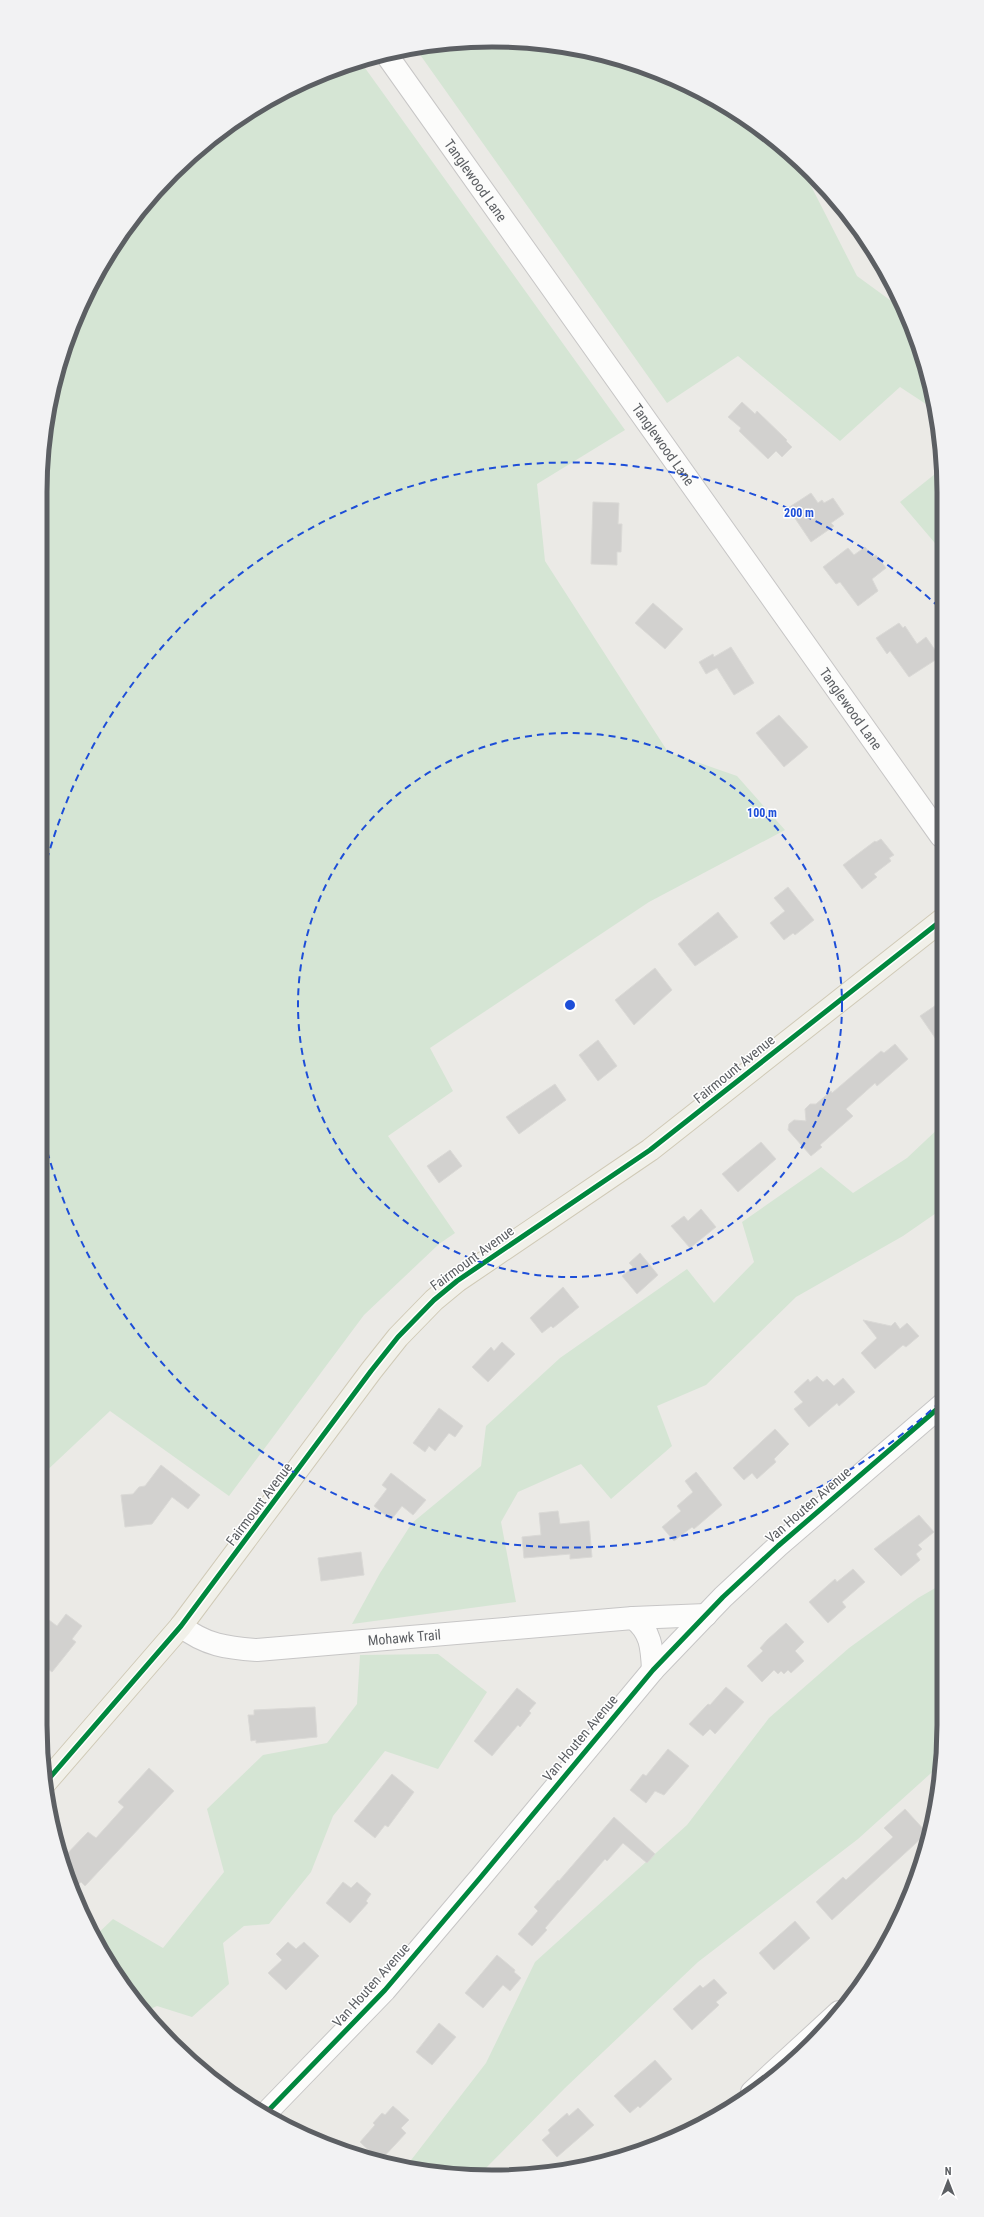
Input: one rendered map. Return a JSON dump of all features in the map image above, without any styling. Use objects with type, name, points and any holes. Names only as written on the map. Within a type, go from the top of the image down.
[{"type":"main road","name":"Fairmount Avenue","points":[[50,1777],[181,1626],[371,1371],[398,1337],[434,1300],[478,1265],[650,1150],[937,924]]},
{"type":"street","name":"Tanglewood Lane","points":[[390,59],[937,830]]},
{"type":"street","name":"Van Houten Avenue","points":[[269,2110],[385,1990],[652,1670],[706,1615],[778,1546],[937,1409]]},
{"type":"street","name":"Mohawk Trail","points":[[181,1626],[194,1636],[206,1642],[239,1649],[257,1650],[633,1618],[706,1615]]},
{"type":"street","points":[[633,1618],[640,1623],[649,1636],[652,1670]]},
{"type":"green space","points":[[492,47],[550,51],[579,56],[607,62],[662,81],[689,93],[739,122],[763,139],[809,179],[857,276],[895,304],[913,349],[922,377],[928,405],[900,387],[840,441],[738,356],[667,403],[419,54],[463,48]]},
{"type":"green space","points":[[364,66],[625,430],[537,484],[545,561],[668,752],[737,776],[785,830],[649,902],[430,1048],[453,1091],[388,1136],[455,1233],[439,1244],[364,1315],[229,1496],[110,1411],[47,1470],[47,492],[51,434],[56,405],[62,377],[71,349],[93,295],[122,245],[157,199],[177,177],[199,157],[245,122],[295,93],[322,81]]},
{"type":"green space","points":[[936,473],[937,545],[900,502]]},
{"type":"green space","points":[[937,1130],[937,1212],[903,1236],[796,1297],[706,1385],[657,1406],[672,1446],[611,1499],[581,1464],[518,1492],[501,1522],[516,1602],[352,1624],[380,1573],[412,1523],[481,1466],[486,1426],[560,1358],[687,1269],[714,1303],[754,1262],[742,1222],[821,1167],[853,1193],[907,1158]]},
{"type":"green space","points":[[937,1587],[937,1725],[934,1770],[858,1839],[698,1962],[565,2088],[484,2170],[434,2166],[410,2162],[486,2063],[535,1962],[687,1825],[769,1718],[849,1648],[918,1598]]},
{"type":"green space","points":[[438,1654],[487,1692],[438,1769],[385,1751],[333,1816],[311,1872],[269,1924],[244,1926],[223,1943],[229,1984],[192,2017],[157,2006],[150,2009],[122,1972],[99,1933],[113,1919],[163,1948],[224,1872],[207,1809],[263,1755],[327,1743],[357,1704],[360,1655]]},
{"type":"building","points":[[742,402],[755,414],[757,411],[787,440],[786,441],[792,447],[782,457],[776,451],[768,459],[739,431],[741,428],[728,417]]},
{"type":"building","points":[[811,493],[818,503],[822,500],[824,503],[833,498],[844,514],[831,523],[834,526],[811,542],[788,508]]},
{"type":"building","points":[[593,502],[619,503],[618,524],[622,524],[621,552],[617,552],[617,565],[591,564]]},
{"type":"building","points":[[865,547],[873,557],[876,555],[886,568],[872,579],[878,591],[858,606],[840,582],[836,584],[823,567],[848,548],[854,555]]},
{"type":"building","points":[[653,603],[683,629],[665,649],[635,623]]},
{"type":"building","points":[[899,623],[903,628],[905,626],[917,644],[926,637],[937,653],[937,659],[909,677],[890,651],[887,654],[876,638]]},
{"type":"building","points":[[731,647],[754,683],[734,695],[717,668],[706,674],[699,662],[713,654],[714,657]]},
{"type":"building","points":[[779,715],[808,747],[784,767],[756,733]]},
{"type":"building","points":[[881,839],[894,855],[889,858],[891,861],[874,874],[877,877],[862,889],[843,865],[875,841],[876,842]]},
{"type":"building","points":[[788,887],[814,920],[795,935],[793,933],[784,940],[770,923],[785,911],[774,898]]},
{"type":"building","points":[[718,912],[738,937],[695,966],[678,944]]},
{"type":"building","points":[[655,968],[672,990],[634,1025],[615,1000]]},
{"type":"building","points":[[937,1004],[937,1041],[920,1016]]},
{"type":"building","points":[[598,1040],[617,1066],[598,1081],[579,1055]]},
{"type":"building","points":[[895,1044],[908,1059],[877,1086],[875,1083],[846,1109],[853,1116],[820,1145],[822,1147],[811,1156],[788,1130],[789,1124],[794,1120],[806,1121],[805,1109],[810,1104],[816,1104],[831,1091],[832,1093],[881,1051],[884,1053]]},
{"type":"building","points":[[555,1084],[566,1100],[519,1134],[506,1117]]},
{"type":"building","points":[[761,1142],[776,1159],[738,1192],[722,1174]]},
{"type":"building","points":[[450,1150],[462,1166],[439,1183],[427,1166]]},
{"type":"building","points":[[701,1209],[716,1227],[690,1248],[671,1226],[684,1216],[688,1221]]},
{"type":"building","points":[[640,1253],[658,1275],[637,1294],[622,1276],[633,1267],[629,1263]]},
{"type":"building","points":[[563,1287],[579,1307],[553,1328],[551,1326],[542,1333],[530,1318]]},
{"type":"building","points":[[863,1320],[891,1326],[895,1322],[900,1329],[907,1323],[919,1336],[906,1347],[903,1345],[875,1369],[861,1353],[877,1338]]},
{"type":"building","points":[[502,1342],[515,1354],[488,1382],[472,1367],[491,1347],[494,1351]]},
{"type":"building","points":[[817,1376],[823,1382],[827,1379],[834,1386],[843,1378],[855,1392],[839,1406],[837,1403],[809,1427],[794,1409],[803,1402],[794,1392],[808,1379],[810,1382]]},
{"type":"building","points":[[439,1408],[463,1426],[455,1437],[449,1433],[435,1451],[429,1446],[425,1452],[413,1443]]},
{"type":"building","points":[[775,1429],[789,1444],[774,1459],[776,1462],[757,1479],[752,1473],[744,1480],[733,1468]]},
{"type":"building","points":[[161,1465],[200,1495],[188,1509],[172,1497],[152,1524],[125,1527],[121,1495],[133,1494],[139,1487],[145,1486]]},
{"type":"building","points":[[696,1472],[722,1505],[694,1529],[692,1527],[674,1541],[662,1527],[681,1511],[677,1506],[693,1492],[685,1481]]},
{"type":"building","points":[[391,1473],[426,1500],[413,1515],[402,1506],[391,1520],[374,1506],[387,1489],[382,1485]]},
{"type":"building","points":[[558,1511],[560,1524],[589,1521],[592,1557],[570,1559],[570,1554],[524,1558],[522,1537],[541,1535],[539,1513]]},
{"type":"building","points":[[919,1515],[934,1532],[918,1545],[922,1549],[916,1554],[920,1560],[901,1576],[874,1549]]},
{"type":"building","points":[[361,1552],[364,1575],[321,1581],[318,1558]]},
{"type":"building","points":[[853,1569],[865,1582],[842,1602],[846,1607],[828,1623],[809,1602],[835,1579],[837,1582]]},
{"type":"building","points":[[66,1614],[82,1626],[72,1639],[76,1642],[52,1672],[48,1669],[47,1670],[47,1622],[49,1620],[57,1626]]},
{"type":"building","points":[[786,1623],[804,1642],[795,1651],[804,1661],[791,1673],[788,1670],[784,1674],[781,1671],[778,1674],[774,1670],[762,1682],[747,1666],[763,1651],[760,1648],[767,1640]]},
{"type":"building","points":[[726,1687],[744,1702],[715,1734],[710,1729],[703,1736],[689,1724],[708,1704],[710,1705]]},
{"type":"building","points":[[517,1688],[536,1703],[529,1711],[531,1713],[520,1727],[518,1725],[492,1756],[474,1741]]},
{"type":"building","points":[[315,1707],[317,1737],[256,1743],[256,1740],[251,1741],[248,1715],[254,1715],[254,1710]]},
{"type":"building","points":[[668,1749],[689,1766],[664,1795],[655,1791],[646,1803],[630,1790],[643,1774],[646,1776]]},
{"type":"building","points":[[149,1768],[174,1791],[85,1886],[81,1882],[77,1886],[67,1854],[88,1832],[96,1838],[124,1807],[118,1802]]},
{"type":"building","points":[[392,1774],[414,1792],[388,1827],[385,1825],[375,1838],[354,1821]]},
{"type":"building","points":[[905,1809],[924,1830],[923,1837],[832,1920],[816,1902],[843,1877],[846,1880],[893,1837],[884,1828]]},
{"type":"building","points":[[614,1817],[655,1854],[647,1863],[623,1843],[607,1861],[605,1859],[545,1928],[547,1930],[532,1946],[518,1934],[538,1911],[534,1907],[558,1880],[559,1881]]},
{"type":"building","points":[[343,1882],[351,1888],[357,1882],[371,1894],[366,1901],[368,1903],[350,1923],[326,1903]]},
{"type":"building","points":[[795,1921],[810,1938],[774,1970],[759,1953]]},
{"type":"building","points":[[288,1942],[296,1949],[304,1942],[319,1956],[286,1990],[268,1973],[282,1960],[276,1954]]},
{"type":"building","points":[[497,1955],[515,1970],[514,1972],[521,1978],[510,1991],[503,1985],[483,2008],[465,1993]]},
{"type":"building","points":[[714,1979],[727,1993],[716,2002],[719,2005],[692,2030],[673,2009],[700,1985],[703,1988]]},
{"type":"building","points":[[439,2023],[456,2037],[432,2065],[416,2052]]},
{"type":"building","points":[[655,2060],[672,2079],[640,2108],[638,2106],[630,2113],[614,2096]]},
{"type":"building","points":[[393,2106],[409,2120],[401,2128],[406,2133],[384,2157],[372,2153],[360,2142],[375,2125],[373,2123],[382,2113],[385,2115]]},
{"type":"building","points":[[578,2108],[594,2125],[557,2157],[542,2140],[550,2133],[548,2130],[567,2113],[569,2116]]},
{"type":"cycle path","points":[[50,1777],[181,1626],[371,1371],[398,1337],[434,1300],[457,1281],[650,1150],[937,924]]},
{"type":"cycle path","points":[[269,2110],[385,1990],[653,1670],[723,1597],[778,1546],[937,1409]]}]
